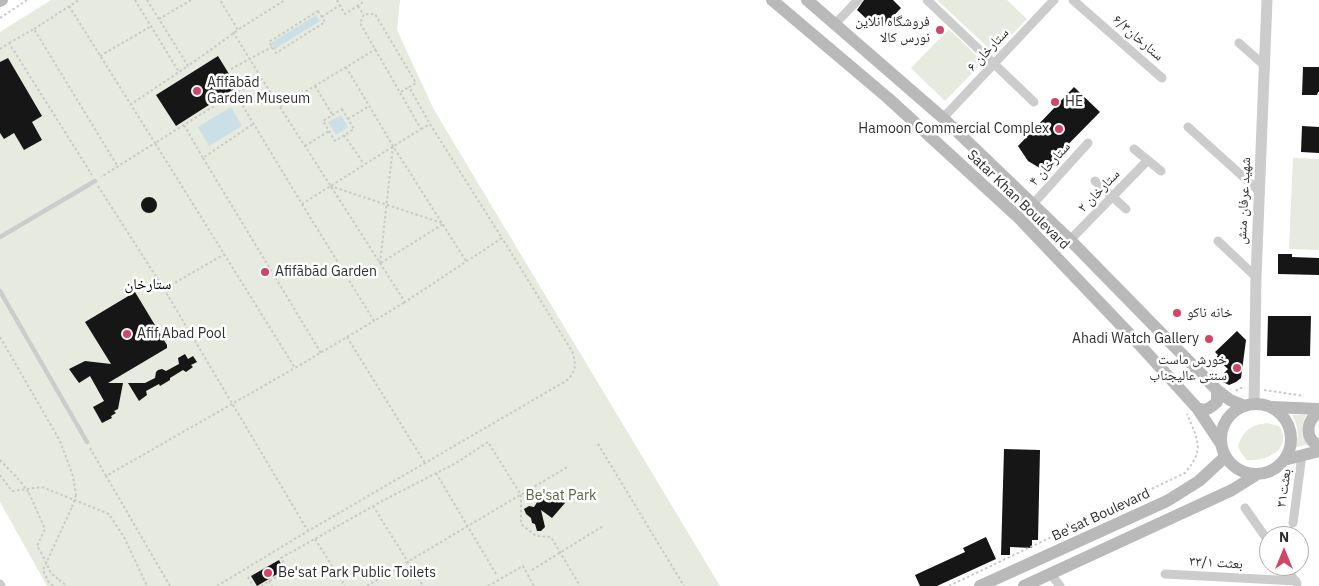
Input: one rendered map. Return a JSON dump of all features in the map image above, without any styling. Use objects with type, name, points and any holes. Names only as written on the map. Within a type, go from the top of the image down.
[{"type":"main road","name":"Satar Khan Boulevard","points":[[772,0],[888,98],[1019,218],[1138,343],[1191,410],[1221,444]]},
{"type":"main road","name":"Satar Khan Boulevard","points":[[807,0],[943,118],[1070,240],[1217,390],[1230,400],[1249,405]]},
{"type":"main road","points":[[1191,410],[1209,409],[1217,402],[1217,390]]},
{"type":"main road","points":[[1256,475],[1236,468],[1226,457],[1221,444],[1221,434],[1229,416],[1236,410],[1249,405],[1319,409]]},
{"type":"main road","points":[[1024,586],[1232,490],[1256,475],[1276,468],[1289,451],[1291,441],[1290,430],[1286,421],[1280,413],[1271,407]]},
{"type":"main road","points":[[1319,413],[1314,415],[1308,424],[1311,440],[1319,445]]},
{"type":"main road","points":[[1284,460],[1319,451]]},
{"type":"main road","name":"Be'sat Boulevard","points":[[980,586],[1167,501],[1199,481],[1226,457]]},
{"type":"street","points":[[835,24],[858,0]]},
{"type":"street","points":[[927,0],[1034,102]]},
{"type":"street","name":"ستارخان ۶","points":[[943,118],[1054,0]]},
{"type":"street","name":"ستارخان۶/۳","points":[[1073,0],[1162,78]]},
{"type":"street","name":"شهید عرفان منش","points":[[1249,405],[1260,192],[1267,0]]},
{"type":"street","points":[[1239,43],[1265,66]]},
{"type":"street","points":[[1188,127],[1260,192]]},
{"type":"street","name":"۴ ستارخان","points":[[1033,204],[1088,143]]},
{"type":"street","points":[[1134,149],[1161,171]]},
{"type":"street","name":"۲ ستارخان","points":[[1070,240],[1147,161]]},
{"type":"street","points":[[1095,181],[1126,209]]},
{"type":"street","points":[[1218,241],[1256,277]]},
{"type":"street","name":"بعثت۳۱","points":[[1293,523],[1302,455]]},
{"type":"street","points":[[1245,508],[1259,528]]},
{"type":"street","points":[[1050,573],[1060,586]]},
{"type":"street","name":"۳۳/۱ بعثت","points":[[1165,574],[1297,583]]},
{"type":"lane","points":[[0,237],[95,180]]},
{"type":"lane","points":[[0,290],[87,442]]},
{"type":"path","points":[[0,18],[27,0]]},
{"type":"path","points":[[0,49],[79,0]]},
{"type":"path","points":[[135,0],[179,72]]},
{"type":"path","points":[[147,0],[188,66]]},
{"type":"path","points":[[158,19],[190,0]]},
{"type":"path","points":[[220,0],[238,30]]},
{"type":"path","points":[[130,105],[234,32],[285,0]]},
{"type":"path","points":[[337,0],[345,14],[362,3],[360,0]]},
{"type":"path","points":[[322,17],[340,5]]},
{"type":"path","points":[[69,6],[295,368]]},
{"type":"path","points":[[358,6],[364,14]]},
{"type":"path","points":[[318,11],[325,22],[276,53],[272,47],[269,42],[318,11]]},
{"type":"path","points":[[364,14],[360,23],[421,129]]},
{"type":"path","points":[[364,14],[374,14],[416,83],[401,92]]},
{"type":"path","points":[[100,56],[151,27]]},
{"type":"path","points":[[34,29],[118,167]]},
{"type":"path","points":[[234,32],[405,302]]},
{"type":"path","points":[[9,43],[164,289],[308,530]]},
{"type":"path","points":[[231,69],[272,47]]},
{"type":"path","points":[[280,107],[376,49]]},
{"type":"path","points":[[346,67],[393,146],[466,261]]},
{"type":"path","points":[[95,180],[235,93],[262,79]]},
{"type":"path","points":[[316,86],[332,115]]},
{"type":"path","points":[[216,586],[308,530],[566,381],[574,374],[576,364],[573,353],[430,124],[409,87]]},
{"type":"path","points":[[235,93],[374,321]]},
{"type":"path","points":[[348,119],[369,106]]},
{"type":"path","points":[[342,109],[354,129],[335,140],[323,121],[332,115],[342,109]]},
{"type":"path","points":[[203,158],[254,123]]},
{"type":"path","points":[[184,124],[321,353]]},
{"type":"path","points":[[302,204],[430,124]]},
{"type":"path","points":[[305,146],[329,131]]},
{"type":"path","points":[[344,135],[364,164]]},
{"type":"path","points":[[380,264],[393,146]]},
{"type":"path","points":[[330,186],[442,224]]},
{"type":"path","points":[[380,264],[442,224]]},
{"type":"path","points":[[106,476],[321,353],[405,302],[502,238]]},
{"type":"path","points":[[164,289],[225,254]]},
{"type":"path","points":[[0,337],[60,441],[73,476],[76,495],[43,570],[48,582],[53,586]]},
{"type":"path","points":[[347,337],[425,463]]},
{"type":"path","points":[[949,586],[1185,473],[1192,465],[1199,450],[1191,410]]},
{"type":"path","points":[[87,442],[170,586]]},
{"type":"path","points":[[260,586],[288,570],[281,558],[373,506],[456,463],[488,442],[521,495],[521,524],[536,536],[550,537],[580,586]]},
{"type":"path","points":[[598,444],[684,586]]},
{"type":"path","points":[[0,460],[29,493],[45,529],[37,546],[51,573],[67,586]]},
{"type":"path","points":[[367,586],[569,466]]},
{"type":"path","points":[[436,473],[496,574]]},
{"type":"path","points":[[0,475],[12,490],[42,487],[109,514],[125,539],[147,586]]},
{"type":"path","points":[[373,506],[422,586]]},
{"type":"path","points":[[532,570],[603,526]]},
{"type":"path","points":[[315,539],[345,586]]},
{"type":"path","points":[[488,586],[523,566],[534,586]]},
{"type":"path","points":[[248,577],[253,586]]},
{"type":"path","points":[[269,581],[272,586]]},
{"type":"green space","name":"Afifābād Garden","points":[[51,0],[400,0],[397,30],[434,110],[720,586],[47,586],[0,502],[0,32]]},
{"type":"green space","points":[[937,0],[1007,0],[1027,19],[994,53]]},
{"type":"green space","points":[[949,29],[983,62],[945,101],[911,68]]},
{"type":"green space","points":[[1293,158],[1319,159],[1319,250],[1289,249]]},
{"type":"green space","points":[[1292,415],[1306,415],[1302,430],[1308,445],[1295,447],[1298,431]]},
{"type":"green space","points":[[1267,423],[1279,426],[1283,434],[1281,447],[1263,459],[1247,460],[1238,447],[1242,437],[1252,427]]},
{"type":"water","points":[[316,15],[320,21],[275,49],[271,43]]},
{"type":"water","points":[[231,107],[242,126],[209,146],[198,127]]},
{"type":"water","points":[[341,115],[348,127],[336,135],[328,122]]},
{"type":"building","points":[[864,0],[893,0],[901,8],[885,25],[877,18],[872,24],[857,10]]},
{"type":"building","name":"Afifābād Garden Museum","points":[[218,56],[237,87],[176,126],[156,95]]},
{"type":"building","points":[[8,58],[42,116],[32,122],[42,140],[24,150],[14,133],[4,139],[0,133],[0,62]]},
{"type":"building","points":[[1303,67],[1319,67],[1319,92],[1317,95],[1302,95]]},
{"type":"building","name":"Hamoon Commercial Complex","points":[[1074,87],[1100,112],[1043,170],[1028,161],[1018,146]]},
{"type":"building","points":[[1302,126],[1319,127],[1319,153],[1301,152]]},
{"type":"building","points":[[149,197],[157,205],[149,213],[141,205]]},
{"type":"building","points":[[1278,254],[1292,254],[1292,257],[1319,258],[1319,275],[1278,274]]},
{"type":"building","name":"Afif Abad Pool","points":[[135,292],[167,348],[108,383],[123,383],[118,409],[114,411],[116,413],[111,416],[112,418],[102,423],[93,407],[104,401],[90,376],[79,383],[69,369],[85,361],[111,364],[85,322]]},
{"type":"building","points":[[1268,316],[1311,316],[1310,356],[1267,356]]},
{"type":"building","points":[[1237,331],[1246,340],[1241,378],[1229,385],[1221,381],[1228,369],[1216,358],[1218,355],[1215,352]]},
{"type":"building","points":[[185,354],[188,359],[193,356],[197,362],[191,365],[193,367],[186,372],[183,370],[160,386],[159,384],[146,391],[147,395],[139,401],[128,383],[145,383],[155,378],[158,370],[166,371],[179,364],[178,358]]},
{"type":"building","points":[[1004,449],[1040,450],[1038,540],[1032,540],[1032,548],[1010,547],[1010,555],[1001,555]]},
{"type":"building","points":[[545,490],[565,503],[552,518],[541,510],[545,527],[541,531],[537,531],[535,524],[532,523],[531,518],[524,509],[529,506],[534,507]]},
{"type":"building","points":[[986,537],[996,559],[937,586],[920,586],[915,575],[965,552],[963,548]]},
{"type":"building","name":"Be'sat Park Public Toilets","points":[[279,560],[284,570],[257,586],[251,576]]},
{"type":"place","name":"فروشگاه انلاین نورس کالا","points":[[940,30]]},
{"type":"place","name":"Afifābād Garden Museum","points":[[197,91]]},
{"type":"place","name":"HE","points":[[1055,102]]},
{"type":"place","name":"Hamoon Commercial Complex","points":[[1059,129]]},
{"type":"place","name":"Afifābād Garden","points":[[265,272]]},
{"type":"place","name":"خانه ناکو","points":[[1177,313]]},
{"type":"place","name":"Afif Abad Pool","points":[[127,334]]},
{"type":"place","name":"Ahadi Watch Gallery","points":[[1209,339]]},
{"type":"place","name":"خورش ماست سنتی عالیجناب","points":[[1237,368]]},
{"type":"place","name":"Be'sat Park Public Toilets","points":[[268,573]]},
{"type":"district","name":"ستارخان","points":[[148,285]]},
{"type":"park label","name":"Be'sat Park","points":[[561,496]]}]
